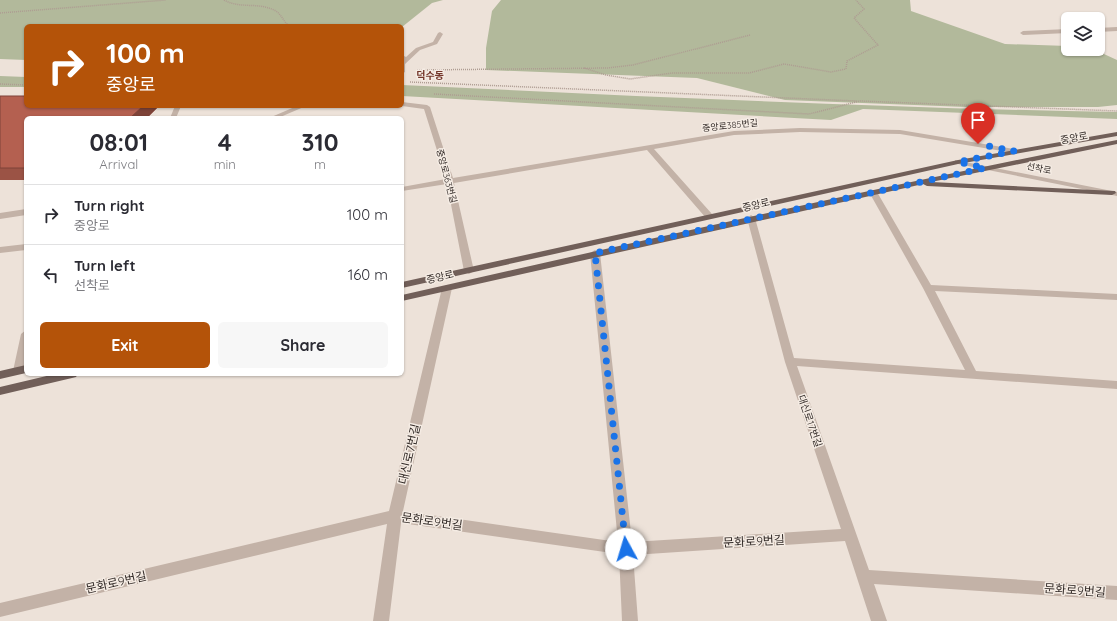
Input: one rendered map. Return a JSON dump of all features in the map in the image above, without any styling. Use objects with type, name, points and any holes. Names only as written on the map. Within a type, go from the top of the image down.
[{"type":"main road","name":"중앙로","points":[[404,286],[709,216],[958,162],[1117,134]]},
{"type":"main road","name":"중앙로","points":[[404,298],[751,218],[985,168],[1117,142]]},
{"type":"main road","points":[[911,184],[1014,187],[1115,193]]},
{"type":"main road","points":[[0,375],[22,370]]},
{"type":"main road","points":[[0,391],[64,376]]},
{"type":"street","points":[[1105,30],[1117,29]]},
{"type":"street","points":[[1024,33],[1061,31]]},
{"type":"street","points":[[404,58],[418,49],[435,43],[440,34]]},
{"type":"street","name":"중앙로363번길","points":[[404,104],[427,106],[450,181],[469,271]]},
{"type":"street","points":[[277,116],[298,108]]},
{"type":"street","name":"중앙로385번길","points":[[404,189],[649,146],[734,133],[800,130],[900,132],[1014,151]]},
{"type":"street","points":[[649,146],[709,216]]},
{"type":"street","name":"선착로","points":[[958,162],[1115,193]]},
{"type":"street","points":[[873,192],[928,288],[973,376]]},
{"type":"street","points":[[0,216],[24,212]]},
{"type":"street","name":"대신로17번길","points":[[751,218],[790,362],[879,621]]},
{"type":"street","points":[[0,250],[24,247]]},
{"type":"street","points":[[595,253],[626,549],[630,621]]},
{"type":"street","name":"대신로7번길","points":[[381,621],[395,516],[447,288]]},
{"type":"street","points":[[928,288],[1117,297]]},
{"type":"street","points":[[22,370],[24,352]]},
{"type":"street","points":[[790,362],[1117,385]]},
{"type":"street","name":"문화로9번길","points":[[0,610],[395,516],[626,549],[849,535]]},
{"type":"street","name":"문화로9번길","points":[[865,577],[1117,593]]},
{"type":"path","points":[[0,13],[166,0]]},
{"type":"path","points":[[224,0],[230,4],[239,6],[273,9],[281,15],[286,24]]},
{"type":"path","points":[[584,68],[607,75],[633,79],[676,73],[751,73],[776,64],[807,66],[823,72],[841,71],[846,69],[847,60],[869,52],[878,45],[870,33],[854,18],[864,9],[856,0]]},
{"type":"path","points":[[404,72],[477,68],[606,68],[633,65],[750,35]]},
{"type":"path","points":[[410,82],[1117,111]]},
{"type":"path","points":[[0,84],[24,85]]},
{"type":"path","points":[[434,94],[809,114],[860,101]]},
{"type":"green space","points":[[0,0],[443,0],[432,3],[404,25],[404,24],[24,24],[24,60],[0,59]]},
{"type":"green space","points":[[501,0],[910,0],[911,11],[1005,44],[1061,46],[1061,56],[1105,56],[1105,54],[1117,60],[1117,105],[1098,107],[966,107],[785,100],[697,78],[486,70],[486,48],[492,11]]},
{"type":"green space","points":[[0,76],[24,77],[24,87],[0,87]]},
{"type":"green space","points":[[404,85],[848,105],[1117,112],[1117,119],[863,109],[831,120],[404,96]]},
{"type":"building","points":[[0,96],[24,96],[24,108],[141,108],[132,116],[24,116],[24,168],[0,168]]},
{"type":"district","name":"덕수동","points":[[430,75]]},
{"type":"route","points":[[626,549],[595,253],[985,168],[958,162],[1014,151],[978,144]]}]
